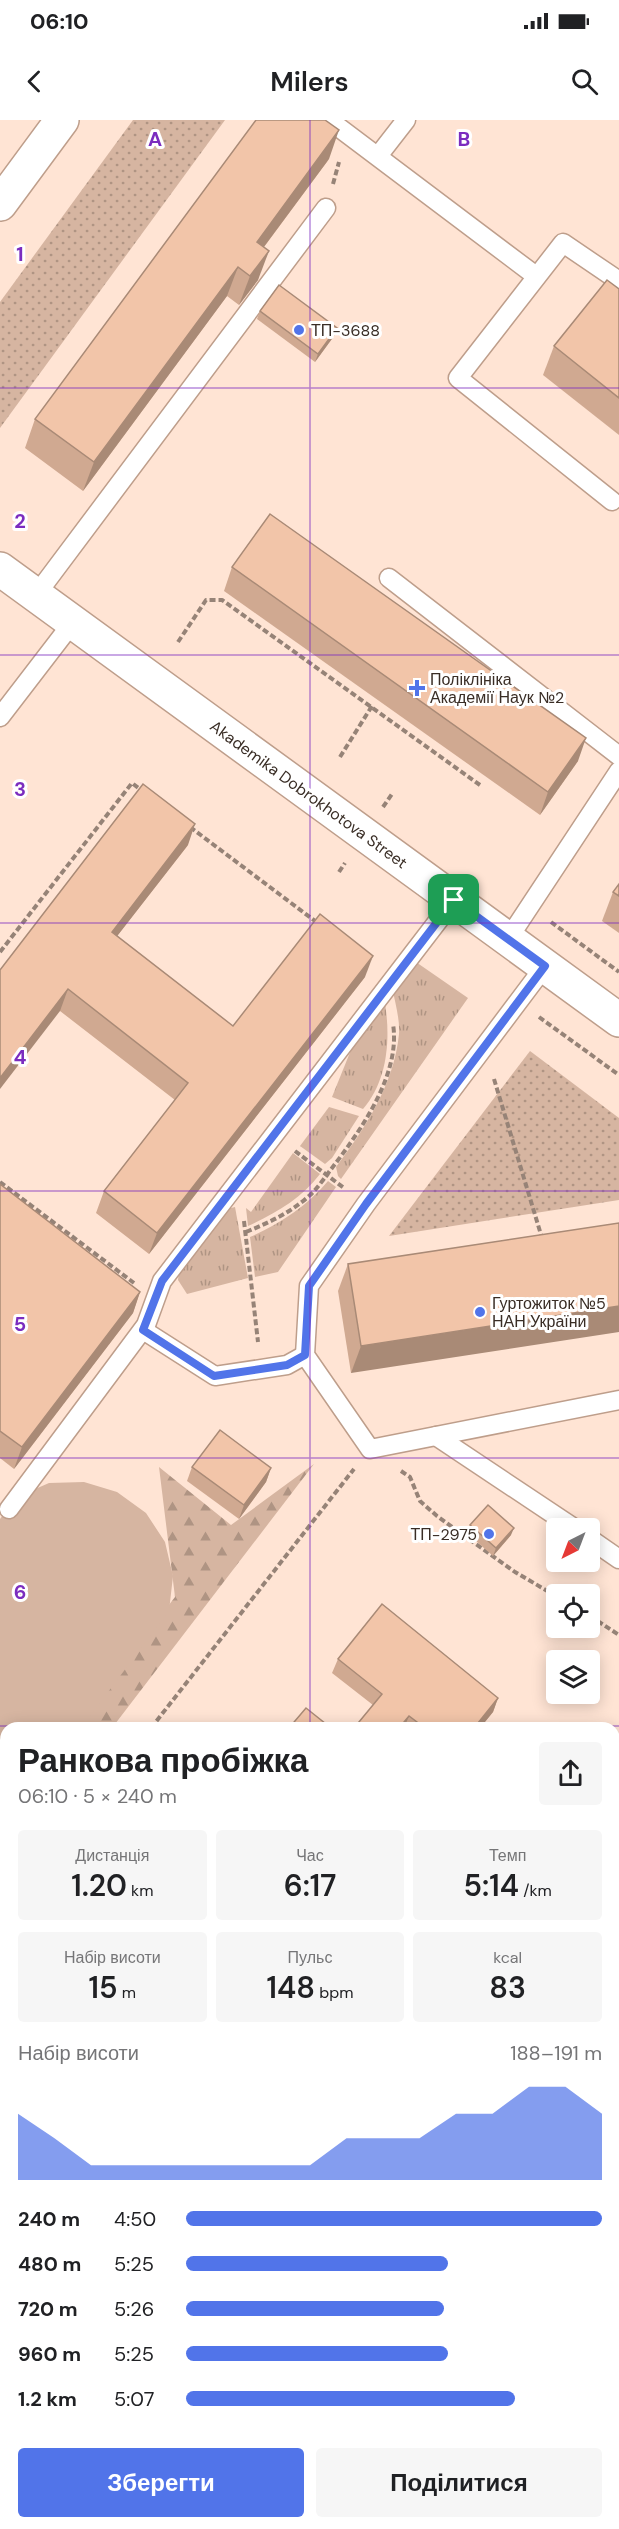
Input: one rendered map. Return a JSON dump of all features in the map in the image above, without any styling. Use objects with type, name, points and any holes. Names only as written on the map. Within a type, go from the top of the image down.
[{"type":"street","points":[[0,204],[62,120]]},
{"type":"street","name":"Akademika Dobrokhotova Street","points":[[0,569],[619,1020]]},
{"type":"lane","points":[[329,120],[536,276]]},
{"type":"lane","points":[[378,156],[406,120]]},
{"type":"lane","points":[[36,595],[326,208]]},
{"type":"lane","points":[[612,501],[458,378],[563,243],[619,281]]},
{"type":"lane","points":[[388,578],[619,756]]},
{"type":"lane","points":[[0,717],[73,622]]},
{"type":"lane","points":[[508,939],[619,771]]},
{"type":"lane","points":[[9,1509],[143,1330],[162,1281],[454,900]]},
{"type":"lane","points":[[545,966],[485,1049],[366,1204],[309,1286],[305,1355],[370,1449],[619,1400]]},
{"type":"lane","points":[[143,1330],[214,1376],[287,1365],[305,1355]]},
{"type":"lane","points":[[436,1436],[559,1518]]},
{"type":"lane","points":[[600,1546],[619,1558]]},
{"type":"path","points":[[326,208],[347,133]]},
{"type":"path","points":[[178,642],[206,600],[222,600],[480,785]]},
{"type":"path","points":[[336,681],[341,674]]},
{"type":"path","points":[[340,757],[379,701]]},
{"type":"path","points":[[0,952],[132,783],[151,797]]},
{"type":"path","points":[[188,825],[328,931]]},
{"type":"path","points":[[531,907],[619,972]]},
{"type":"path","points":[[246,1232],[269,1223],[310,1195],[327,1175],[371,1112],[384,1083],[393,1052],[394,1033],[389,999],[385,991]]},
{"type":"path","points":[[519,1002],[619,1075]]},
{"type":"path","points":[[485,1049],[544,1244]]},
{"type":"path","points":[[275,1135],[366,1204]]},
{"type":"path","points":[[0,1182],[156,1300]]},
{"type":"path","points":[[233,1189],[241,1208],[246,1232],[261,1369]]},
{"type":"path","points":[[156,1722],[370,1449]]},
{"type":"path","points":[[410,1477],[420,1501],[437,1516],[515,1572],[546,1590]]},
{"type":"path","points":[[600,1623],[619,1635]]},
{"type":"green space","points":[[133,120],[225,120],[0,428],[0,302]]},
{"type":"green space","points":[[413,960],[468,998],[341,1179],[336,1167],[368,1121],[385,1088],[391,1070],[399,1034],[392,987]]},
{"type":"green space","points":[[384,998],[387,1026],[386,1056],[378,1084],[363,1109],[332,1097],[355,1040]]},
{"type":"green space","points":[[530,1051],[619,1118],[619,1200],[389,1236]]},
{"type":"green space","points":[[329,1107],[359,1116],[332,1158],[325,1164],[300,1146]]},
{"type":"green space","points":[[293,1153],[320,1174],[305,1191],[287,1204],[248,1226],[246,1208],[251,1212]]},
{"type":"green space","points":[[328,1181],[336,1187],[278,1272],[255,1277],[250,1237],[292,1213],[311,1199]]},
{"type":"green space","points":[[235,1207],[248,1278],[187,1294],[178,1280],[179,1272],[227,1209]]},
{"type":"green space","points":[[314,1464],[117,1722],[79,1722],[175,1597],[159,1467],[231,1525]]},
{"type":"green space","points":[[84,1482],[117,1492],[146,1513],[165,1542],[173,1576],[169,1611],[86,1722],[0,1722],[0,1519],[17,1497],[49,1483]]},
{"type":"building","points":[[256,120],[325,120],[339,130],[257,242],[269,251],[250,276],[238,267],[94,462],[35,419]]},
{"type":"building","points":[[607,280],[619,289],[619,398],[554,346]]},
{"type":"building","name":"ТП-3688","points":[[279,285],[337,328],[318,354],[260,311]]},
{"type":"building","name":"Поліклініка Академії Наук №2","points":[[270,514],[586,738],[548,792],[232,567]]},
{"type":"building","points":[[143,784],[195,824],[112,932],[233,1026],[320,914],[373,956],[157,1233],[104,1191],[188,1083],[68,989],[0,1078],[0,970]]},
{"type":"building","points":[[619,884],[619,896],[613,892]]},
{"type":"building","points":[[0,1184],[140,1292],[22,1447],[0,1431]]},
{"type":"building","name":"Гуртожиток №5 НАН України","points":[[619,1223],[619,1306],[361,1346],[348,1264]]},
{"type":"building","points":[[220,1430],[271,1468],[244,1505],[192,1467]]},
{"type":"building","name":"ТП-2975","points":[[488,1505],[514,1528],[496,1548],[470,1525]]},
{"type":"building","points":[[382,1604],[498,1698],[479,1722],[417,1722],[409,1716],[404,1722],[359,1722],[382,1694],[338,1659]]},
{"type":"building","points":[[306,1708],[324,1722],[294,1722]]},
{"type":"place","name":"ТП-3688","points":[[299,330]]},
{"type":"place","name":"Поліклініка Академії Наук №2","points":[[417,688]]},
{"type":"place","name":"Гуртожиток №5 НАН України","points":[[480,1312]]},
{"type":"place","name":"ТП-2975","points":[[489,1534]]},
{"type":"route","points":[[454,900],[545,966],[485,1049],[366,1204],[309,1286],[305,1355],[287,1365],[214,1376],[143,1330],[162,1281],[454,900]]}]
